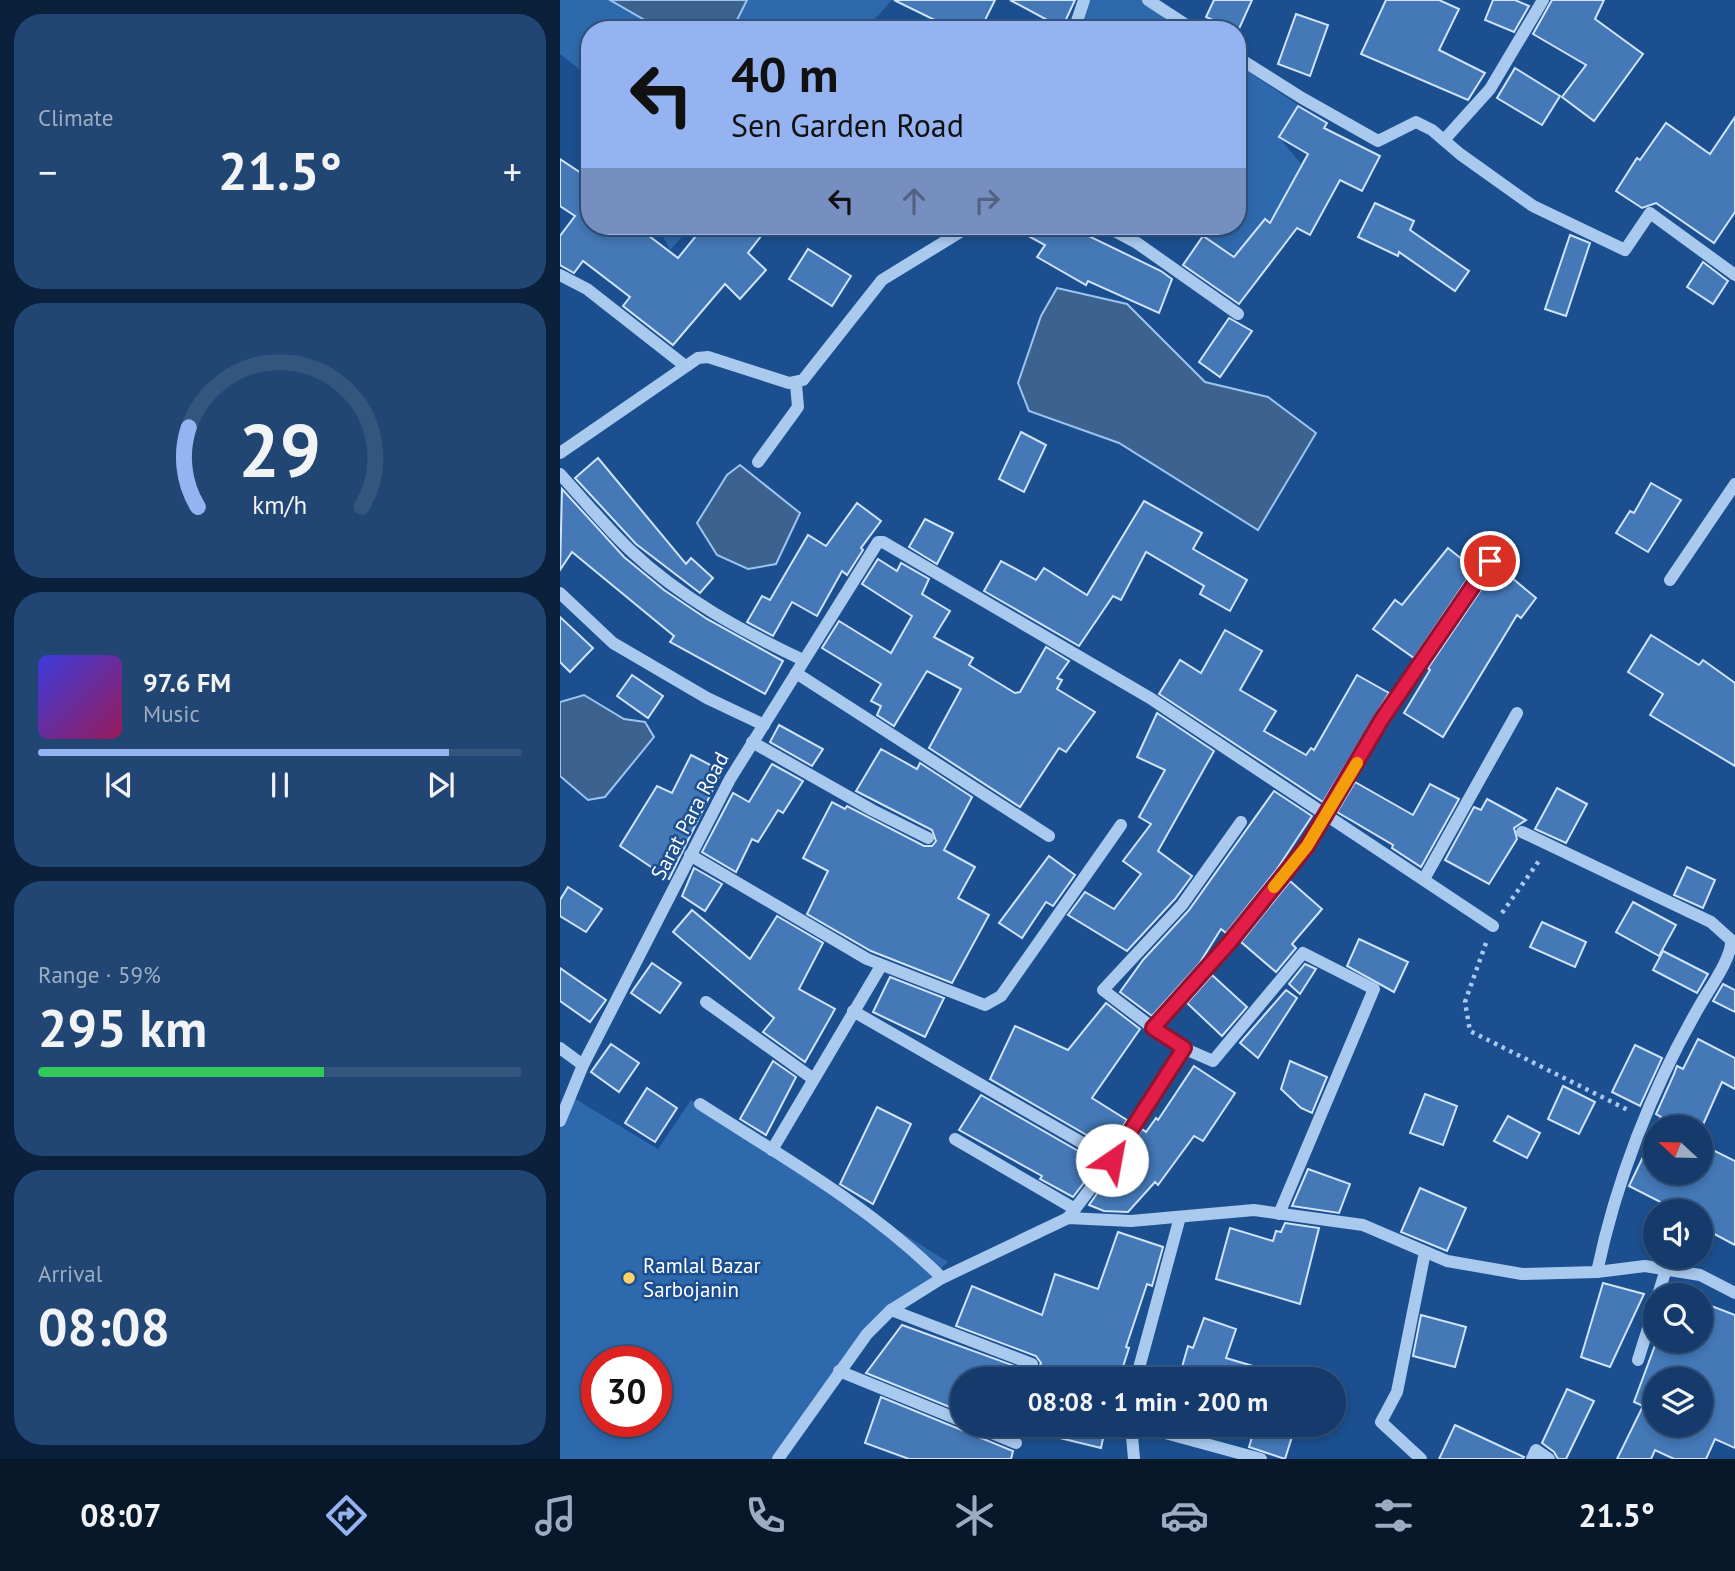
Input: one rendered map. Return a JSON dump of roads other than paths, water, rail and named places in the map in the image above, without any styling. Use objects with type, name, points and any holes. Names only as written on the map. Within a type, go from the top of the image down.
[{"type":"street","points":[[1077,21],[1084,0]]},
{"type":"street","points":[[1148,0],[1180,21]]},
{"type":"street","points":[[1444,140],[1490,89],[1543,0]]},
{"type":"street","points":[[1246,62],[1378,141],[1416,122],[1533,206],[1625,250],[1650,213],[1735,275]]},
{"type":"street","points":[[560,453],[684,365],[698,358],[708,357],[796,384],[803,380],[882,280],[955,235]]},
{"type":"street","points":[[1121,235],[1238,314]]},
{"type":"street","points":[[560,275],[587,289],[684,365]]},
{"type":"street","points":[[758,462],[798,407],[796,384]]},
{"type":"street","points":[[560,474],[628,548],[688,598],[739,630],[803,660]]},
{"type":"street","points":[[1670,580],[1735,484]]},
{"type":"street","name":"Sarat Para Road","points":[[560,1121],[583,1066],[690,855],[752,742],[878,542],[883,542],[1150,698],[1327,814]]},
{"type":"street","points":[[1153,1028],[1229,943],[1300,856],[1382,719],[1490,561]]},
{"type":"street","points":[[560,593],[613,643],[707,698],[764,725]]},
{"type":"street","points":[[796,673],[1049,836]]},
{"type":"street","points":[[1424,879],[1517,713]]},
{"type":"street","points":[[752,742],[928,838]]},
{"type":"street","points":[[1327,814],[1493,926]]},
{"type":"street","points":[[1241,822],[1182,905],[1103,990],[1153,1028],[1184,1048],[1213,1062],[1303,953],[1374,989],[1279,1214]]},
{"type":"street","points":[[690,855],[847,949],[881,966],[985,1005],[994,1002],[1121,825]]},
{"type":"street","points":[[1521,832],[1711,922],[1731,940],[1732,947],[1671,1055],[1610,1211],[1597,1272]]},
{"type":"street","points":[[772,1150],[812,1078],[881,966]]},
{"type":"street","points":[[706,1002],[812,1078]]},
{"type":"street","points":[[853,1011],[1112,1160]]},
{"type":"street","points":[[560,1048],[583,1066]]},
{"type":"street","points":[[778,1459],[867,1334],[891,1310],[942,1278],[1071,1214],[1112,1160],[1184,1048]]},
{"type":"street","points":[[701,1104],[836,1190],[905,1240],[942,1278]]},
{"type":"street","points":[[955,1139],[1071,1214],[1131,1221],[1254,1210],[1363,1225],[1447,1261],[1522,1274],[1597,1272],[1643,1266]]},
{"type":"street","points":[[1139,1367],[1180,1217]]},
{"type":"street","points":[[1421,1459],[1381,1422],[1397,1392],[1425,1252]]},
{"type":"street","points":[[1662,1283],[1666,1269],[1700,1275],[1735,1293]]},
{"type":"street","points":[[891,1310],[1032,1364]]},
{"type":"street","points":[[1638,1360],[1643,1344]]},
{"type":"street","points":[[839,1371],[950,1416]]},
{"type":"street","points":[[1001,1437],[1016,1443]]},
{"type":"street","points":[[1133,1437],[1134,1459]]},
{"type":"street","points":[[1180,1437],[1261,1459]]},
{"type":"street","points":[[1532,1459],[1536,1450],[1549,1459]]},
{"type":"place","name":"Ramlal Bazar Sarbojanin","points":[[629,1278]]}]
